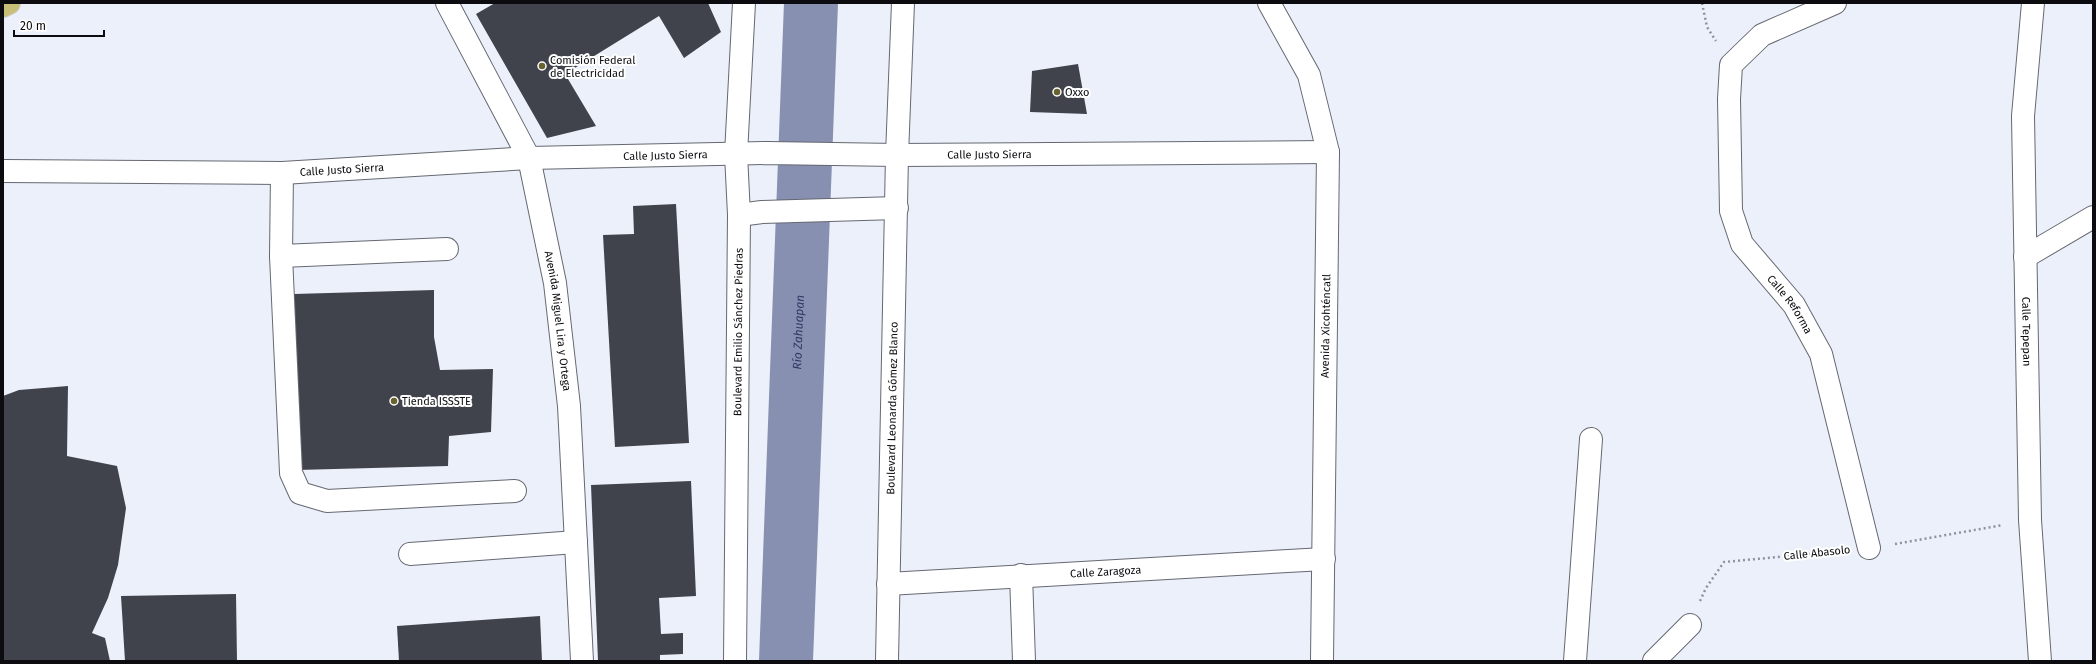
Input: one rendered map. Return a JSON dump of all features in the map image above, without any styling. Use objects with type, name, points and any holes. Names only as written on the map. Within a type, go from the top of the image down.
[{"type":"main road","points":[[3,6],[9,3]]},
{"type":"street","name":"Avenida Miguel Lira y Ortega","points":[[447,3],[529,158],[555,282],[570,406],[582,661]]},
{"type":"street","name":"Boulevard Emilio Sánchez Piedras","points":[[735,661],[739,215],[736,154],[744,3]]},
{"type":"street","name":"Boulevard Leonarda Gómez Blanco","points":[[887,661],[897,155],[903,3]]},
{"type":"street","name":"Avenida Xicohténcatl","points":[[1268,3],[1309,75],[1328,152],[1322,661]]},
{"type":"street","points":[[1731,65],[1762,35],[1835,3]]},
{"type":"street","name":"Calle Tepepan","points":[[2033,3],[2023,116],[2030,520],[2040,661]]},
{"type":"street","name":"Calle Reforma","points":[[1731,65],[1729,99],[1731,211],[1742,244],[1794,305],[1821,354],[1869,548]]},
{"type":"street","name":"Calle Justo Sierra","points":[[3,171],[282,173],[529,158],[768,153],[897,155],[1328,152]]},
{"type":"street","points":[[282,173],[281,256],[291,473],[300,492],[327,501],[515,491]]},
{"type":"street","points":[[739,215],[865,208],[897,208]]},
{"type":"street","points":[[2025,257],[2093,218]]},
{"type":"street","points":[[281,256],[447,249]]},
{"type":"street","points":[[1575,661],[1591,439]]},
{"type":"street","points":[[410,554],[576,542]]},
{"type":"street","name":"Calle Zaragoza","points":[[888,584],[1020,575],[1324,559]]},
{"type":"street","points":[[1020,575],[1024,661]]},
{"type":"street","points":[[1654,661],[1690,625]]},
{"type":"path","points":[[1702,3],[1708,27],[1731,65]]},
{"type":"path","name":"Calle Abasolo","points":[[1690,625],[1706,588],[1724,562],[1869,548],[2030,520]]},
{"type":"building","name":"Comisión Federal de Electricidad","points":[[495,3],[708,3],[721,32],[684,58],[659,16],[565,74],[596,126],[547,138],[476,14]]},
{"type":"building","name":"Oxxo","points":[[1078,64],[1087,114],[1030,112],[1032,71]]},
{"type":"building","points":[[676,204],[689,443],[615,447],[603,235],[634,234],[633,206]]},
{"type":"building","name":"Tienda ISSSTE","points":[[434,290],[434,337],[440,370],[493,369],[491,432],[449,436],[448,466],[297,470],[294,294]]},
{"type":"building","points":[[68,386],[67,456],[117,466],[126,508],[118,565],[108,598],[92,633],[105,638],[110,661],[3,661],[3,396],[19,390]]},
{"type":"building","points":[[691,481],[696,596],[659,598],[661,634],[683,633],[683,654],[660,655],[660,661],[598,661],[591,485]]},
{"type":"building","points":[[236,594],[237,661],[125,661],[121,596]]},
{"type":"building","points":[[540,616],[542,661],[399,661],[397,626]]},
{"type":"waterway","name":"Río Zahuapan","points":[[786,661],[811,3]]},
{"type":"place","name":"Comisión Federal de Electricidad","points":[[542,66]]},
{"type":"place","name":"Oxxo","points":[[1057,92]]},
{"type":"place","name":"Tienda ISSSTE","points":[[394,401]]}]
